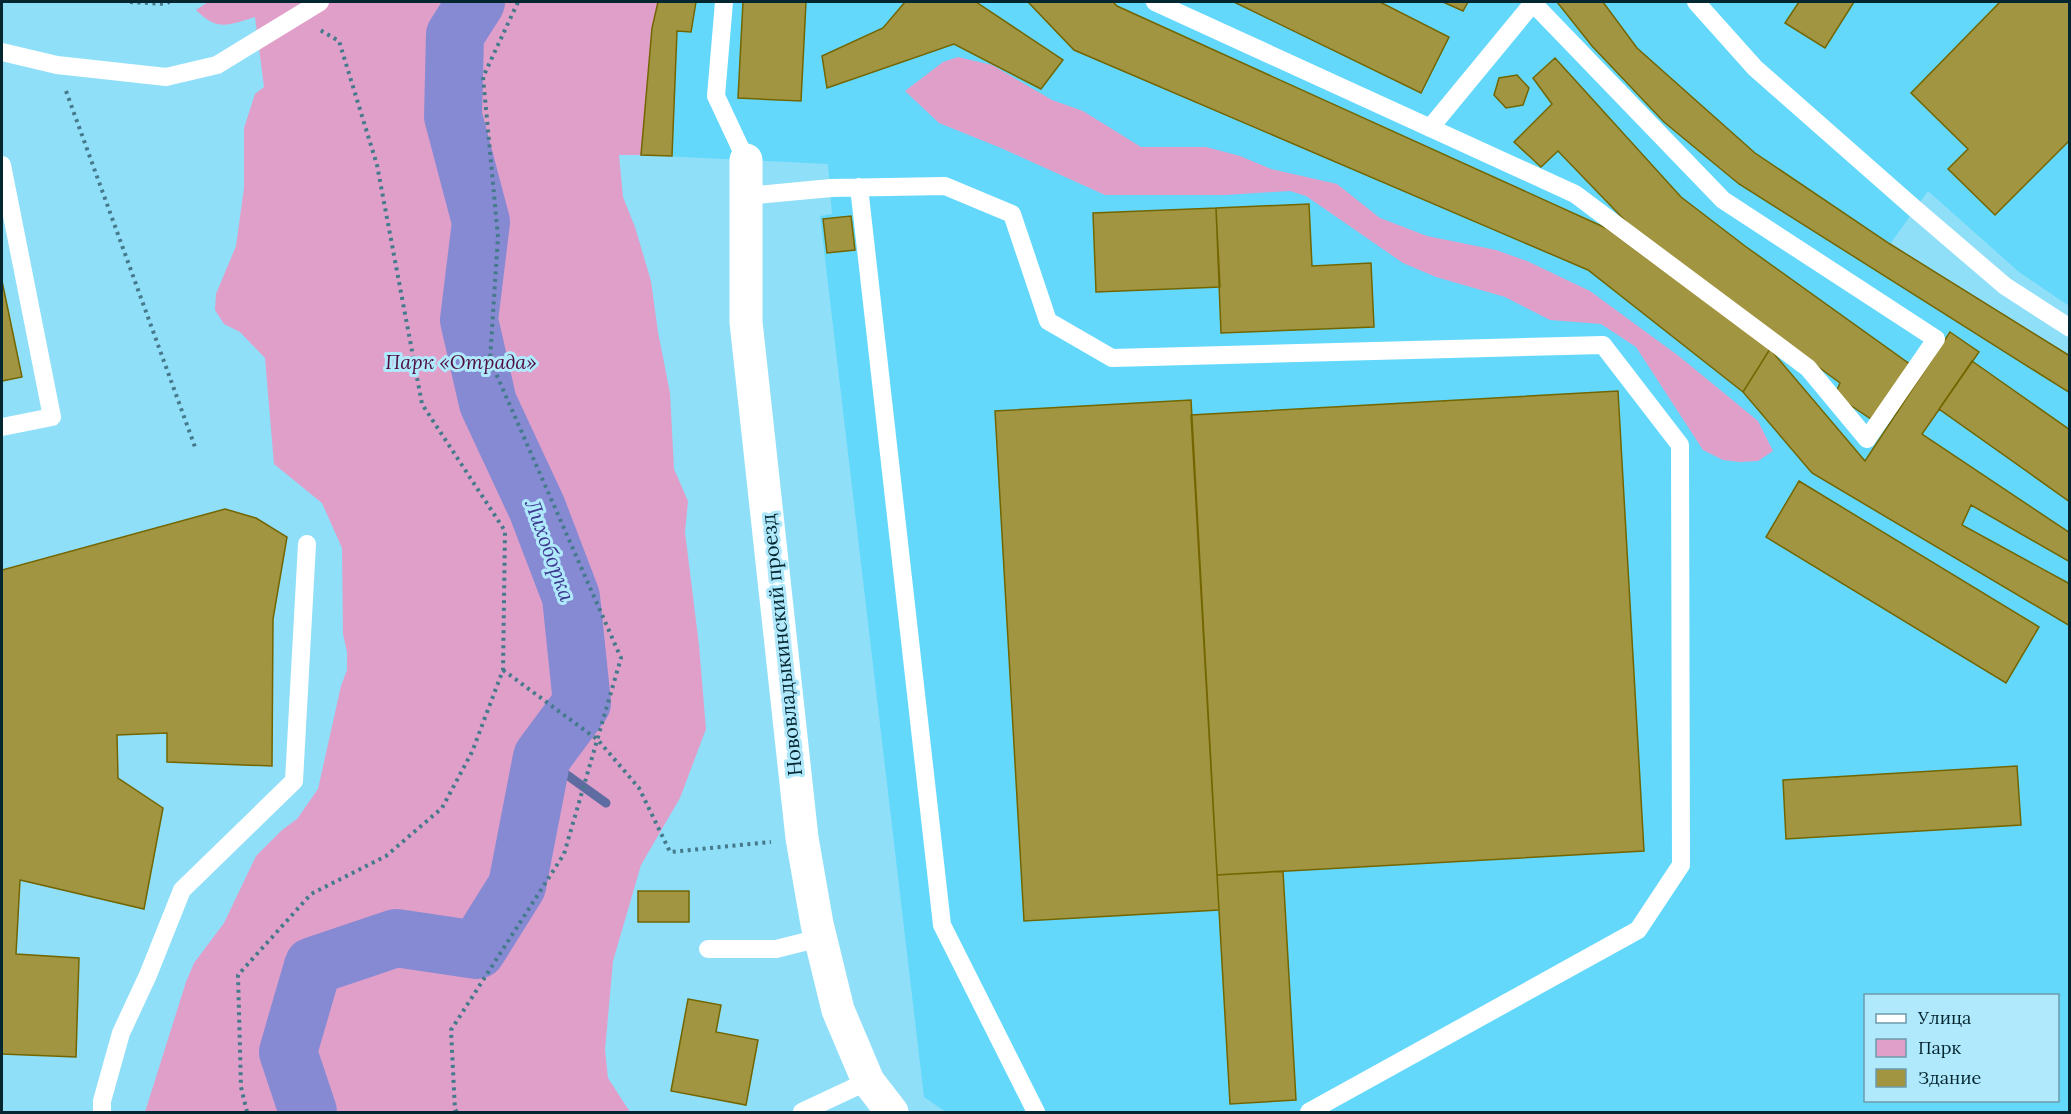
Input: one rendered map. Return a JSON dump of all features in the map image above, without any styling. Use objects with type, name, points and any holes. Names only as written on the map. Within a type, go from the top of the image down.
[{"type":"street","name":"Нововладыкинский проезд","points":[[746,160],[746,322],[802,838],[820,938],[838,1010],[868,1081],[892,1113]]},
{"type":"lane","points":[[2,52],[57,65],[166,76],[217,65],[320,2]]},
{"type":"lane","points":[[724,2],[716,96],[746,160]]},
{"type":"lane","points":[[1155,2],[1430,128],[1575,194],[1808,368],[1867,440],[1936,339],[1723,200],[1533,2],[1430,128]]},
{"type":"lane","points":[[1696,2],[1755,68],[1914,208],[2005,286],[2070,328]]},
{"type":"lane","points":[[2,165],[52,417],[2,427]]},
{"type":"lane","points":[[746,196],[831,188],[945,186],[1012,214],[1048,321],[1112,358],[1603,345],[1680,445],[1680,865],[1638,930],[1309,1113]]},
{"type":"lane","points":[[859,188],[942,925],[1036,1113]]},
{"type":"lane","points":[[102,1113],[102,1101],[121,1033],[148,975],[182,890],[294,781],[307,544]]},
{"type":"lane","points":[[708,949],[776,949],[820,938]]},
{"type":"lane","points":[[802,1113],[868,1081]]},
{"type":"path","points":[[130,2],[166,4],[169,2]]},
{"type":"path","points":[[457,1113],[451,1030],[564,854],[621,658],[490,360],[498,237],[483,76],[518,2]]},
{"type":"path","points":[[247,1113],[241,1087],[238,975],[311,894],[386,856],[442,808],[472,752],[502,670],[505,531],[422,404],[377,165],[339,41],[298,15]]},
{"type":"path","points":[[57,65],[195,447]]},
{"type":"path","points":[[502,670],[598,740],[639,788],[670,852],[802,838]]},
{"type":"shaded area","points":[[658,2],[2069,2],[2069,306],[2019,272],[1928,191],[1890,244],[2069,356],[2069,1112],[946,1112],[924,1097],[820,216],[832,214],[828,164],[641,155],[652,28]]},
{"type":"green space","name":"Парк «Отрада»","points":[[208,2],[658,2],[652,28],[641,155],[619,155],[623,197],[635,227],[651,281],[670,393],[674,469],[688,501],[685,532],[699,645],[706,729],[680,798],[641,865],[613,961],[605,1050],[608,1078],[630,1112],[145,1112],[194,963],[224,923],[256,856],[282,830],[297,819],[318,789],[341,686],[347,670],[347,652],[343,634],[342,548],[322,503],[274,464],[265,358],[240,332],[224,324],[215,310],[216,294],[236,246],[244,188],[244,128],[255,94],[264,87],[255,17],[230,24],[217,24],[196,10]]},
{"type":"green space","points":[[958,57],[992,65],[1052,100],[1083,111],[1141,147],[1206,147],[1240,156],[1271,169],[1337,184],[1380,218],[1427,236],[1496,250],[1527,261],[1590,291],[1680,357],[1758,421],[1773,451],[1758,461],[1740,462],[1723,460],[1703,450],[1636,347],[1601,324],[1550,320],[1505,297],[1436,277],[1403,263],[1306,196],[1290,191],[1225,195],[1105,195],[939,123],[905,91],[943,62]]},
{"type":"building","points":[[658,2],[696,2],[691,32],[677,31],[672,156],[641,155],[652,28]]},
{"type":"building","points":[[743,2],[806,2],[801,101],[738,98]]},
{"type":"building","points":[[905,2],[976,2],[1063,60],[1041,89],[954,44],[827,88],[822,56],[883,28]]},
{"type":"building","points":[[1028,2],[1113,2],[1117,6],[1606,228],[1770,349],[1743,392],[1588,270],[1074,50]]},
{"type":"building","points":[[1234,2],[1380,2],[1449,37],[1421,93]]},
{"type":"building","points":[[1443,2],[1468,2],[1463,11]]},
{"type":"building","points":[[1557,2],[1603,2],[1637,48],[1755,153],[1890,244],[2070,356],[2070,393],[1739,184],[1664,122],[1592,46]]},
{"type":"building","points":[[1799,2],[1854,2],[1825,48],[1785,23]]},
{"type":"building","points":[[2000,2],[2070,2],[2070,140],[1995,215],[1948,169],[1968,149],[1911,93]]},
{"type":"building","points":[[1555,58],[1681,197],[1745,246],[1911,365],[1871,419],[1835,395],[1840,383],[1636,232],[1558,151],[1541,167],[1514,142],[1552,104],[1533,78]]},
{"type":"building","points":[[1517,75],[1529,88],[1523,105],[1506,108],[1494,95],[1499,78]]},
{"type":"building","points":[[1309,204],[1312,266],[1371,263],[1374,327],[1221,333],[1216,208]]},
{"type":"building","points":[[1216,208],[1220,287],[1096,292],[1093,213]]},
{"type":"building","points":[[851,216],[855,250],[827,253],[823,219]]},
{"type":"building","points":[[2,281],[22,377],[2,381]]},
{"type":"building","points":[[1950,332],[1979,352],[1922,434],[2070,533],[2070,562],[1971,505],[1962,525],[2070,584],[2070,626],[1812,473],[1743,392],[1770,349],[1865,461]]},
{"type":"building","points":[[1972,361],[2070,430],[2070,502],[1939,409]]},
{"type":"building","points":[[1618,391],[1644,851],[1217,875],[1191,415]]},
{"type":"building","points":[[1191,400],[1219,910],[1024,921],[995,411]]},
{"type":"building","points":[[1799,481],[2039,627],[2006,683],[1766,537]]},
{"type":"building","points":[[225,509],[256,518],[287,537],[273,619],[272,766],[167,762],[167,733],[117,735],[118,778],[163,808],[144,909],[20,880],[16,954],[79,958],[76,1057],[2,1054],[2,570]]},
{"type":"building","points":[[2017,766],[2021,825],[1786,839],[1783,780]]},
{"type":"building","points":[[1283,871],[1296,1100],[1230,1104],[1217,875]]},
{"type":"building","points":[[638,891],[689,891],[689,922],[638,922]]},
{"type":"building","points":[[688,999],[721,1005],[716,1032],[758,1040],[746,1105],[671,1091]]},
{"type":"waterway","name":"Лихоборка","points":[[308,1112],[288,1052],[313,966],[396,938],[477,950],[517,886],[542,757],[582,703],[571,597],[537,508],[488,403],[469,320],[481,222],[453,116],[455,35],[476,2]]},
{"type":"waterway","points":[[542,757],[606,803]]}]
